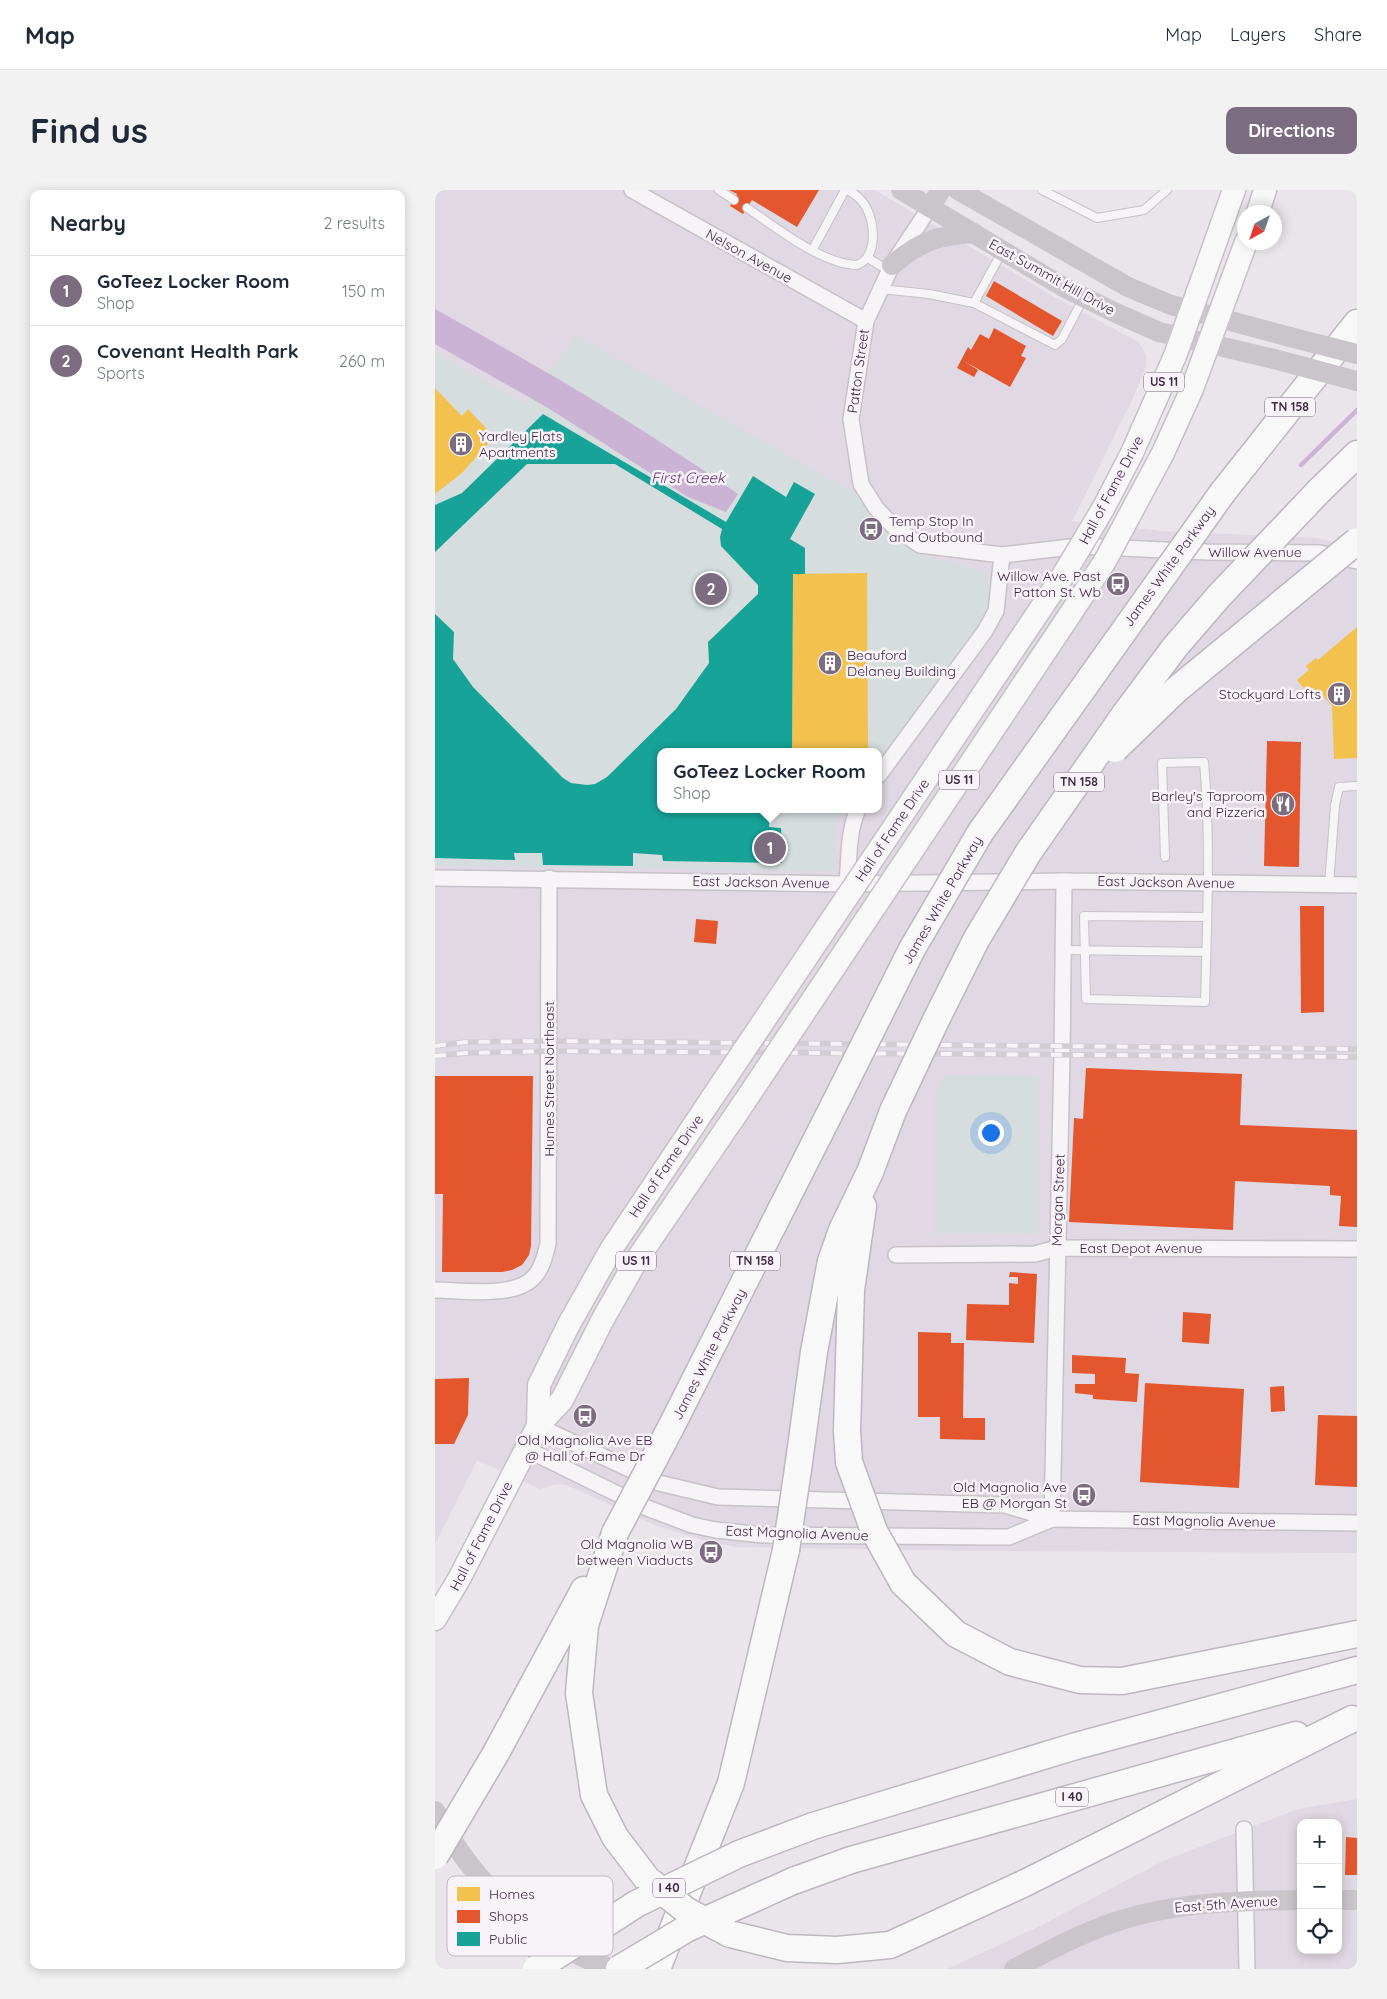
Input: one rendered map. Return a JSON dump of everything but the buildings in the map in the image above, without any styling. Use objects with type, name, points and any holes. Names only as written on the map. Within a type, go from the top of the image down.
[{"type":"highway","name":"James White Parkway","points":[[615,1532],[670,1429],[912,950],[980,833],[1223,492],[1357,323]]},
{"type":"highway","name":"TN 158","points":[[870,1172],[893,1111],[976,940],[1029,853],[1125,714],[1175,647],[1219,596],[1357,454]]},
{"type":"highway","points":[[1077,786],[1176,690],[1357,541]]},
{"type":"highway","points":[[870,1172],[858,1234],[851,1290],[847,1431],[849,1462],[874,1531],[903,1583],[957,1634],[1010,1662],[1081,1680],[1122,1681],[1357,1634]]},
{"type":"highway","points":[[657,1969],[731,1783],[786,1550],[813,1352],[831,1261],[842,1230],[870,1172]]},
{"type":"highway","points":[[435,1856],[496,1753],[615,1532]]},
{"type":"highway","points":[[615,1532],[585,1625],[579,1693],[594,1795],[615,1837],[647,1878],[687,1911],[730,1934],[787,1948],[837,1950],[891,1944],[1069,1861],[1355,1718]]},
{"type":"highway","name":"I 40","points":[[613,1919],[636,1904],[739,1854],[813,1826],[1076,1746],[1357,1670]]},
{"type":"highway","name":"I 40","points":[[610,1968],[686,1929],[793,1881],[851,1860],[1355,1718]]},
{"type":"highway","name":"I 40","points":[[536,1969],[556,1956]]},
{"type":"main road","name":"East Summit Hill Drive","points":[[901,190],[1083,297],[1159,332],[1357,381]]},
{"type":"main road","points":[[931,207],[941,190]]},
{"type":"main road","name":"East Summit Hill Drive","points":[[958,190],[1128,287],[1191,310],[1357,354]]},
{"type":"main road","name":"Hall of Fame Drive","points":[[538,1426],[539,1385],[569,1324],[612,1248],[1064,574],[1104,507],[1132,453],[1181,338],[1234,190]]},
{"type":"main road","points":[[1260,205],[1265,190]]},
{"type":"main road","points":[[890,268],[923,242],[950,235],[974,233]]},
{"type":"main road","name":"Hall of Fame Drive","points":[[435,1619],[459,1578],[538,1426],[562,1400],[603,1319],[636,1262],[1105,561],[1163,453],[1192,388],[1243,250]]},
{"type":"main road","points":[[435,1812],[458,1850],[478,1876]]},
{"type":"main road","name":"East 5th Avenue","points":[[1014,1969],[1073,1938],[1115,1922],[1166,1909],[1247,1901],[1297,1900]]},
{"type":"main road","points":[[1342,1900],[1357,1900]]},
{"type":"main road","points":[[586,1956],[610,1968]]},
{"type":"street","name":"Nelson Avenue","points":[[632,190],[865,321]]},
{"type":"street","name":"Patton Street","points":[[931,207],[890,268],[865,321],[851,419],[861,484],[883,515],[895,528],[920,545],[1002,554]]},
{"type":"street","name":"Willow Avenue","points":[[1002,554],[1079,546],[1207,552],[1320,552],[1357,561]]},
{"type":"street","points":[[882,771],[985,631],[996,611],[1002,554]]},
{"type":"street","points":[[847,884],[850,843],[857,813]]},
{"type":"street","name":"East Jackson Avenue","points":[[435,878],[549,878],[847,884],[1063,881],[1357,885]]},
{"type":"street","name":"Humes Street Northeast","points":[[435,1290],[509,1290],[525,1285],[534,1277],[543,1264],[548,1244],[549,878]]},
{"type":"street","name":"Morgan Street","points":[[1052,1519],[1063,881]]},
{"type":"street","name":"East Depot Avenue","points":[[896,1255],[1035,1254],[1057,1248],[1357,1248]]},
{"type":"street","name":"East Magnolia Avenue","points":[[538,1426],[659,1483],[718,1497],[1005,1505],[1052,1519],[1357,1523]]},
{"type":"street","name":"East Magnolia Avenue","points":[[526,1449],[642,1506],[692,1526],[716,1530],[763,1535],[1009,1537],[1052,1519]]},
{"type":"street","points":[[1244,1829],[1247,1969]]},
{"type":"lane","points":[[719,190],[734,200]]},
{"type":"lane","points":[[747,208],[813,249],[846,264],[857,265],[868,258],[872,242],[869,214],[860,200],[847,190],[813,249]]},
{"type":"lane","points":[[1042,190],[1097,218],[1144,210],[1167,190]]},
{"type":"lane","points":[[974,303],[1003,251]]},
{"type":"lane","points":[[868,258],[890,268]]},
{"type":"lane","points":[[881,289],[929,294],[974,303],[1055,344],[1062,339],[1083,297]]},
{"type":"lane","points":[[1165,857],[1162,763],[1203,762],[1208,810],[1207,952],[1205,1002],[1086,999],[1084,916],[1207,917]]},
{"type":"lane","points":[[1329,885],[1335,805],[1339,787],[1357,786]]},
{"type":"lane","points":[[1063,950],[1207,952]]},
{"type":"shaded area","points":[[435,190],[875,190],[1054,297],[1139,342],[1146,355],[1146,366],[1133,398],[1072,521],[1161,531],[1318,538],[1357,548],[1357,1553],[986,1551],[737,1547],[706,1541],[657,1526],[567,1485],[557,1484],[540,1489],[477,1460],[435,1544]]},
{"type":"shaded area","points":[[576,335],[851,491],[914,553],[988,573],[988,606],[976,628],[882,756],[882,748],[657,748],[657,813],[843,813],[836,824],[835,871],[435,866],[435,353],[526,404]]},
{"type":"shaded area","points":[[945,1075],[1039,1076],[1039,1234],[934,1233],[934,1096]]},
{"type":"shaded area","points":[[1357,1799],[1357,1969],[947,1969],[1040,1926],[1163,1861],[1298,1809]]},
{"type":"water","name":"First Creek","points":[[435,309],[589,397],[664,444],[738,494],[726,512],[688,497],[548,408],[435,344]]},
{"type":"waterway","points":[[1301,465],[1357,410]]},
{"type":"railway","points":[[435,1046],[466,1042],[549,1041],[1357,1049]]},
{"type":"railway","points":[[435,1056],[466,1053],[549,1051],[1357,1057]]},
{"type":"place","name":"Yardley Flats Apartments","points":[[461,444]]},
{"type":"place","name":"Temp Stop In and Outbound","points":[[871,529]]},
{"type":"place","name":"Willow Ave. Past Patton St. Wb","points":[[1118,584]]},
{"type":"place","name":"Covenant Health Park","points":[[711,589]]},
{"type":"place","name":"Beauford Delaney Building","points":[[830,663]]},
{"type":"place","name":"Stockyard Lofts","points":[[1339,694]]},
{"type":"place","name":"Barley's Taproom and Pizzeria","points":[[1283,804]]},
{"type":"place","name":"GoTeez Locker Room","points":[[770,848]]},
{"type":"place","name":"Old Magnolia Ave EB @ Hall of Fame Dr","points":[[585,1416]]},
{"type":"place","name":"Old Magnolia Ave EB @ Morgan St","points":[[1084,1495]]},
{"type":"place","name":"Old Magnolia WB between Viaducts","points":[[711,1552]]}]
